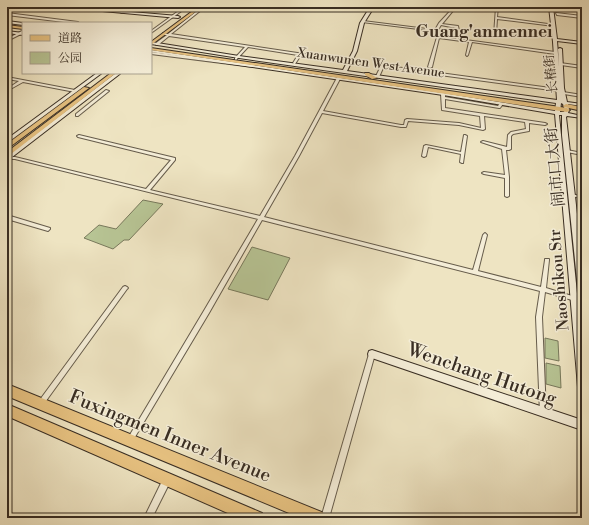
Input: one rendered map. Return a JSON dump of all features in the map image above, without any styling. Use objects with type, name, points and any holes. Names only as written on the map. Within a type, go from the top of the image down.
[{"type":"highway","name":"Xuanwumen West Avenue","points":[[562,108],[582,109]]},
{"type":"highway","name":"Xuanwumen West Avenue","points":[[562,108],[582,112]]},
{"type":"highway","name":"Fuxingmen Inner Avenue","points":[[7,390],[319,518]]},
{"type":"highway","points":[[7,410],[257,518]]},
{"type":"main road","points":[[152,47],[178,17],[192,7]]},
{"type":"main road","points":[[152,47],[200,7]]},
{"type":"main road","points":[[7,29],[22,32]]},
{"type":"main road","name":"Xuanwumen West Avenue","points":[[152,47],[237,58],[501,102],[562,108]]},
{"type":"main road","name":"Xuanwumen West Avenue","points":[[152,47],[258,66],[338,76],[376,77],[562,108]]},
{"type":"main road","points":[[184,48],[191,52]]},
{"type":"main road","points":[[338,76],[345,71]]},
{"type":"main road","points":[[7,147],[105,74]]},
{"type":"main road","points":[[7,157],[113,74]]},
{"type":"main road","points":[[367,74],[376,77]]},
{"type":"main road","points":[[430,91],[443,96]]},
{"type":"street","points":[[60,7],[178,17]]},
{"type":"street","points":[[121,12],[130,7]]},
{"type":"street","points":[[152,31],[186,7]]},
{"type":"street","points":[[166,34],[204,7]]},
{"type":"street","points":[[345,71],[355,51],[363,22],[372,7]]},
{"type":"street","points":[[430,67],[438,37],[435,34],[440,24],[455,7]]},
{"type":"street","points":[[496,34],[497,7]]},
{"type":"street","points":[[551,7],[557,40]]},
{"type":"street","points":[[556,7],[557,40]]},
{"type":"street","points":[[7,14],[70,22]]},
{"type":"street","points":[[557,14],[582,17]]},
{"type":"street","points":[[496,18],[554,25]]},
{"type":"street","points":[[39,22],[45,19]]},
{"type":"street","points":[[7,22],[22,24]]},
{"type":"street","points":[[363,22],[437,31]]},
{"type":"street","points":[[440,24],[457,27],[459,35],[457,39]]},
{"type":"street","points":[[7,40],[22,32]]},
{"type":"street","points":[[166,34],[350,62]]},
{"type":"street","points":[[438,37],[556,53]]},
{"type":"street","points":[[557,40],[582,43]]},
{"type":"street","name":"长椿街","points":[[557,40],[556,53],[558,90],[562,108]]},
{"type":"street","name":"长椿街","points":[[557,40],[564,93],[562,108]]},
{"type":"street","points":[[467,55],[471,41]]},
{"type":"street","points":[[237,58],[248,46]]},
{"type":"street","name":"Xuanwumen West Avenue","points":[[152,47],[184,48],[237,58],[294,63],[367,74]]},
{"type":"street","points":[[294,63],[300,54]]},
{"type":"street","points":[[561,64],[582,67]]},
{"type":"street","points":[[376,77],[382,67],[388,66],[558,90]]},
{"type":"street","points":[[7,141],[99,74]]},
{"type":"street","points":[[7,157],[118,74]]},
{"type":"street","points":[[130,440],[204,317],[321,112],[338,76],[443,96],[501,102]]},
{"type":"street","points":[[7,78],[75,91]]},
{"type":"street","points":[[87,82],[97,80]]},
{"type":"street","points":[[7,90],[22,81]]},
{"type":"street","points":[[77,115],[107,91]]},
{"type":"street","points":[[564,93],[582,96]]},
{"type":"street","points":[[443,96],[443,109],[545,124]]},
{"type":"street","name":"Xuanwumen West Avenue","points":[[562,108],[582,105]]},
{"type":"street","points":[[562,108],[582,117]]},
{"type":"street","name":"闹市口大街","points":[[562,108],[582,289]]},
{"type":"street","name":"闹市口大街","points":[[562,108],[578,300]]},
{"type":"street","points":[[321,112],[401,126],[404,126],[407,120],[459,124],[482,129],[482,115]]},
{"type":"street","points":[[483,142],[509,149],[509,136],[512,133],[528,130],[527,122]]},
{"type":"street","points":[[78,136],[174,159],[147,190]]},
{"type":"street","points":[[462,162],[465,136]]},
{"type":"street","points":[[424,156],[426,146],[462,152]]},
{"type":"street","points":[[504,148],[507,196]]},
{"type":"street","points":[[568,152],[582,154]]},
{"type":"street","points":[[7,157],[260,218],[542,289],[578,300]]},
{"type":"street","points":[[484,173],[507,177]]},
{"type":"street","points":[[572,195],[582,197]]},
{"type":"street","points":[[7,217],[48,229]]},
{"type":"street","points":[[475,272],[485,235]]},
{"type":"street","points":[[543,413],[539,317],[547,260]]},
{"type":"street","points":[[40,404],[126,288]]},
{"type":"street","name":"Naoshikou Str","points":[[578,300],[582,387]]},
{"type":"street","points":[[325,518],[372,354]]},
{"type":"street","name":"Wenchang Hutong","points":[[372,354],[582,425]]},
{"type":"street","points":[[148,518],[167,480]]},
{"type":"green space","points":[[143,200],[163,204],[129,240],[124,240],[113,249],[84,238],[99,225],[116,229]]},
{"type":"green space","points":[[252,247],[290,258],[268,300],[228,289]]},
{"type":"green space","points":[[545,338],[558,341],[559,361],[545,358]]},
{"type":"green space","points":[[546,363],[560,366],[561,388],[546,384]]},
{"type":"district","name":"Guang'anmennei","points":[[484,32]]}]
